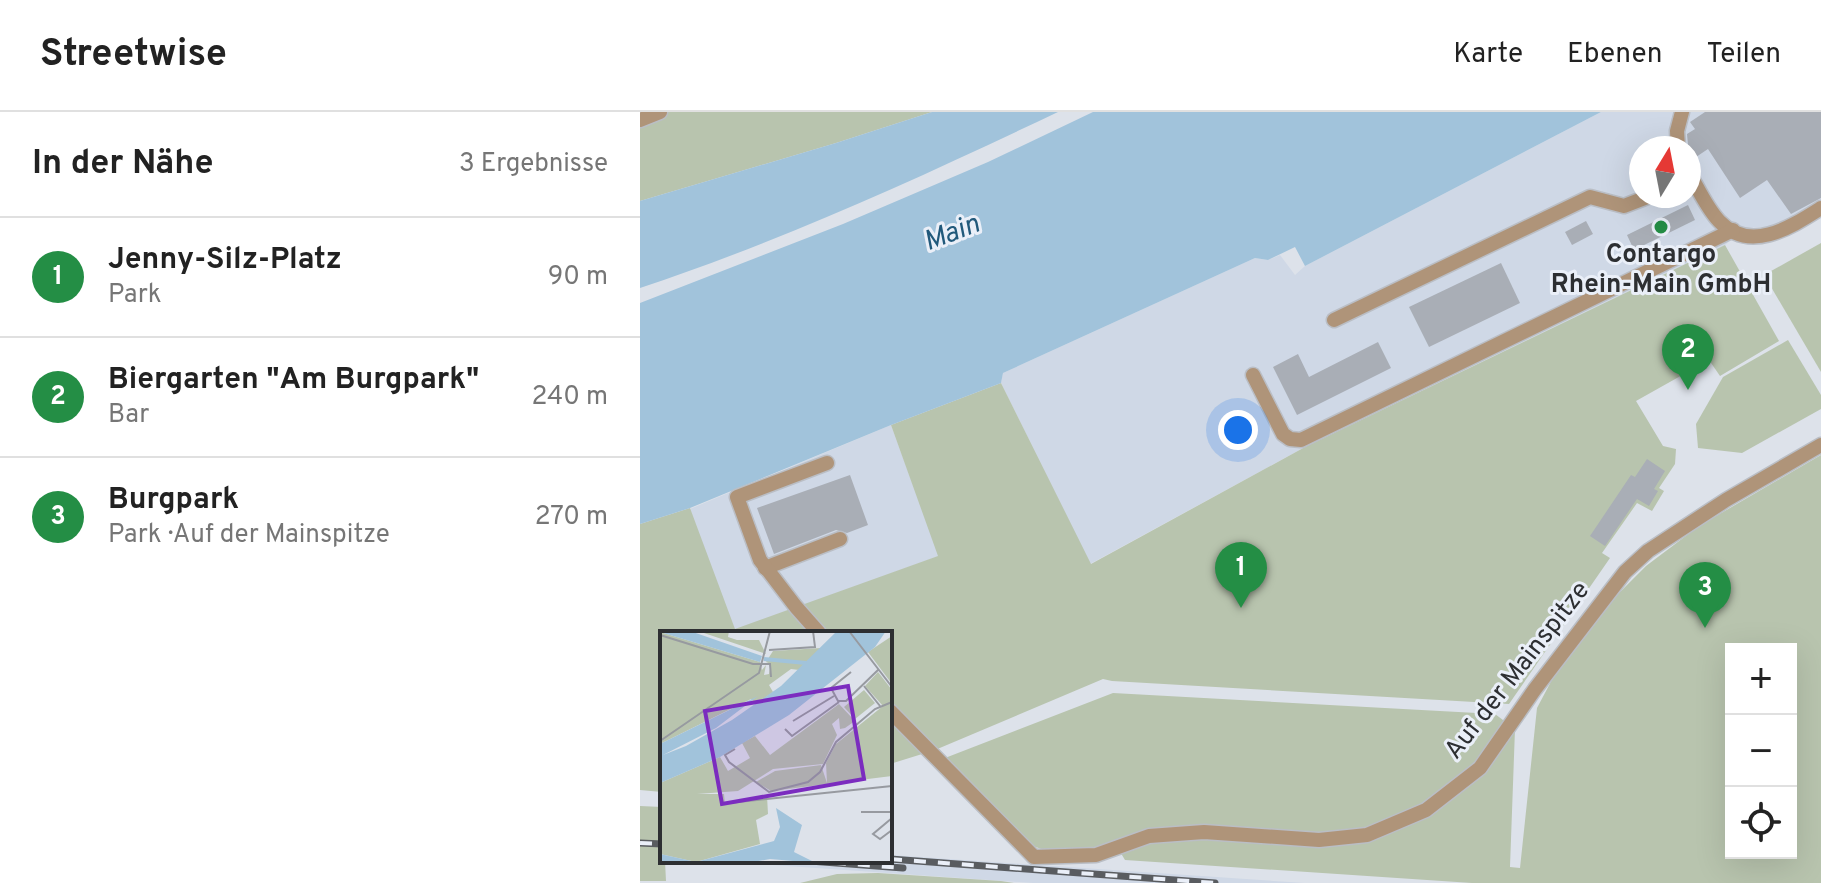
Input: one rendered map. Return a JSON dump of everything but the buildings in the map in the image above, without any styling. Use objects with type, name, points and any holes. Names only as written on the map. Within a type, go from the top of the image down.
[{"type":"street","points":[[640,120],[660,112]]},
{"type":"street","points":[[1677,136],[1682,112]]},
{"type":"street","points":[[1701,194],[1721,224],[1753,236],[1785,231],[1821,208]]},
{"type":"street","points":[[1334,320],[1590,197],[1624,206],[1629,204]]},
{"type":"street","points":[[1253,375],[1283,434],[1290,439],[1301,440],[1733,230]]},
{"type":"street","name":"Auf der Mainspitze","points":[[892,713],[1034,857],[1096,855],[1149,836],[1204,832],[1319,840],[1367,835],[1426,810],[1480,768],[1535,689],[1625,572],[1648,551],[1726,500],[1821,445]]},
{"type":"street","points":[[817,631],[760,560],[737,497],[827,463]]},
{"type":"street","points":[[765,568],[840,539]]},
{"type":"shaded area","points":[[1601,112],[1821,112],[1821,200],[1790,220],[1771,227],[1745,228],[1725,245],[1305,447],[1090,564],[1001,383],[1003,373],[1255,258],[1268,260],[1280,255],[1295,275],[1305,266]]},
{"type":"shaded area","points":[[891,425],[939,556],[734,630],[690,509]]},
{"type":"shaded area","points":[[892,855],[1304,883],[1033,883],[744,863],[892,863]]},
{"type":"green space","points":[[660,112],[932,112],[640,201],[640,120]]},
{"type":"green space","points":[[1821,243],[1821,372],[1764,275]]},
{"type":"green space","points":[[1725,245],[1779,341],[1720,376],[1709,360],[1636,401],[1663,446],[1676,449],[1675,464],[1659,488],[1664,491],[1652,511],[1637,503],[1602,553],[1610,558],[1509,704],[1103,679],[935,750],[892,763],[892,631],[660,631],[660,792],[640,790],[640,524],[690,508],[735,629],[938,556],[891,425],[1001,383],[1091,564],[1305,447]]},
{"type":"green space","points":[[1788,340],[1821,395],[1821,409],[1742,453],[1698,448],[1696,424],[1723,377]]},
{"type":"green space","points":[[1821,455],[1821,883],[1472,883],[1125,860],[1119,850],[1052,853],[1025,843],[945,758],[1113,693],[1495,714],[1515,729],[1510,867],[1520,868],[1537,708],[1555,674],[1604,608],[1646,566],[1699,526]]},
{"type":"green space","points":[[640,806],[660,807],[660,863],[665,863],[666,881],[640,881]]},
{"type":"green space","points":[[878,873],[1014,883],[800,883],[837,874]]},
{"type":"water","points":[[932,112],[1058,112],[799,229],[640,288],[640,201]]},
{"type":"water","name":"Main","points":[[1093,112],[1601,112],[1305,266],[1295,247],[1268,260],[1255,258],[1003,373],[1001,383],[690,508],[640,524],[640,303],[843,224],[988,162]]},
{"type":"railway","points":[[640,843],[660,844]]},
{"type":"railway","points":[[892,859],[1215,883]]},
{"type":"railway","points":[[837,863],[903,868]]},
{"type":"place","name":"Contargo Rhein-Main GmbH","points":[[1661,227]]},
{"type":"place","name":"Biergarten \"Am Burgpark\"","points":[[1688,390]]},
{"type":"place","name":"Jenny-Silz-Platz","points":[[1241,608]]},
{"type":"place","name":"Burgpark","points":[[1705,628]]}]
